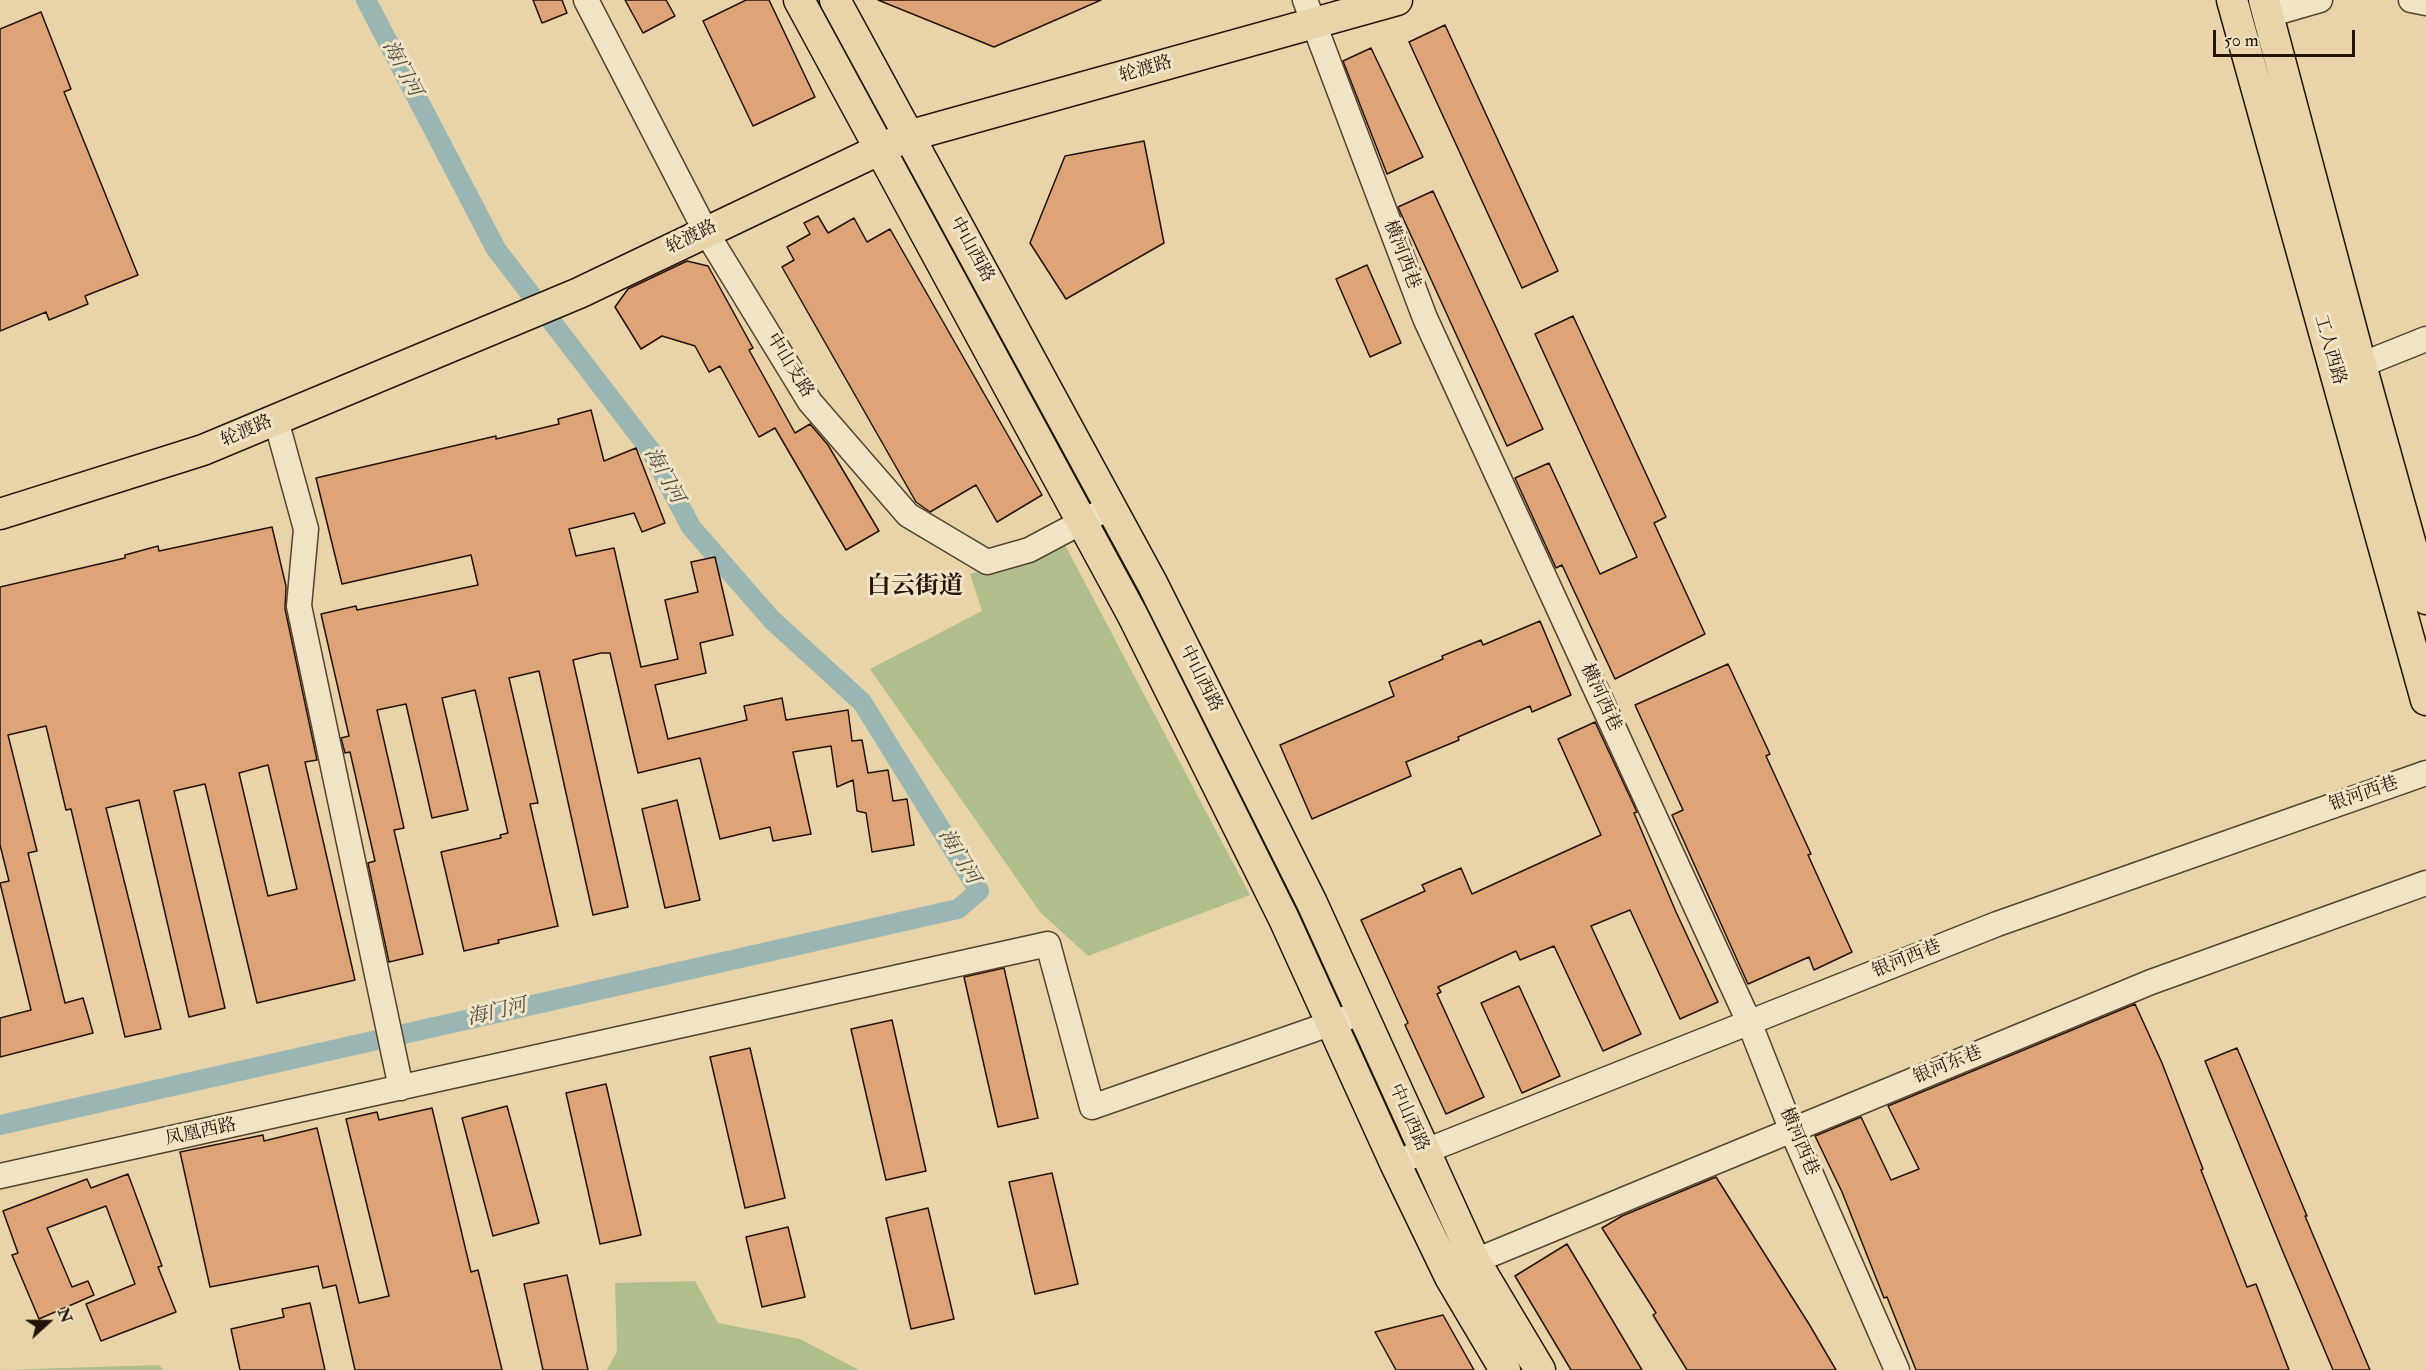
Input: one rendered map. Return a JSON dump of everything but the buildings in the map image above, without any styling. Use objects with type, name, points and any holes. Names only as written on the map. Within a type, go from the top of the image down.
[{"type":"main road","name":"中山西路","points":[[800,0],[1138,626],[1284,919],[1395,1163],[1450,1277],[1505,1370]]},
{"type":"main road","name":"中山西路","points":[[834,0],[1152,583],[1312,903],[1423,1152],[1475,1261],[1540,1370]]},
{"type":"main road","name":"轮渡路","points":[[0,514],[203,450],[276,420],[579,293],[908,136],[1309,11],[1397,0]]},
{"type":"main road","name":"工人西路","points":[[2232,0],[2426,700]]},
{"type":"main road","name":"工人西路","points":[[2266,7],[2361,365],[2426,598]]},
{"type":"street","name":"中山支路","points":[[586,0],[706,232],[810,402],[908,515],[987,562],[1029,550],[1110,507]]},
{"type":"street","points":[[2266,7],[2320,0]]},
{"type":"street","points":[[2411,0],[2426,3]]},
{"type":"street","name":"横河西巷","points":[[1309,11],[1425,318],[1749,1022],[1792,1131],[1897,1370]]},
{"type":"street","points":[[2361,365],[2426,339]]},
{"type":"street","points":[[276,420],[306,529],[299,606],[400,1083]]},
{"type":"street","name":"银河西巷","points":[[1395,1163],[1997,924],[2426,773]]},
{"type":"street","name":"银河东巷","points":[[1475,1261],[2151,982],[2426,883]]},
{"type":"street","name":"凤凰西路","points":[[0,1176],[400,1083],[1048,944],[1092,1107],[1331,1023]]},
{"type":"street","points":[[1331,1023],[1361,1013]]},
{"type":"green space","points":[[1065,545],[1250,895],[1088,956],[1040,912],[870,669],[982,611],[970,574]]},
{"type":"green space","points":[[695,1281],[718,1323],[800,1339],[859,1370],[607,1370],[617,1351],[615,1283]]},
{"type":"green space","points":[[159,1365],[164,1370],[0,1370]]},
{"type":"waterway","name":"海门河","points":[[0,1125],[958,909],[979,891],[862,702],[772,620],[691,527],[651,451],[496,249],[366,0]]},
{"type":"district","name":"白云街道","points":[[915,588]]}]
